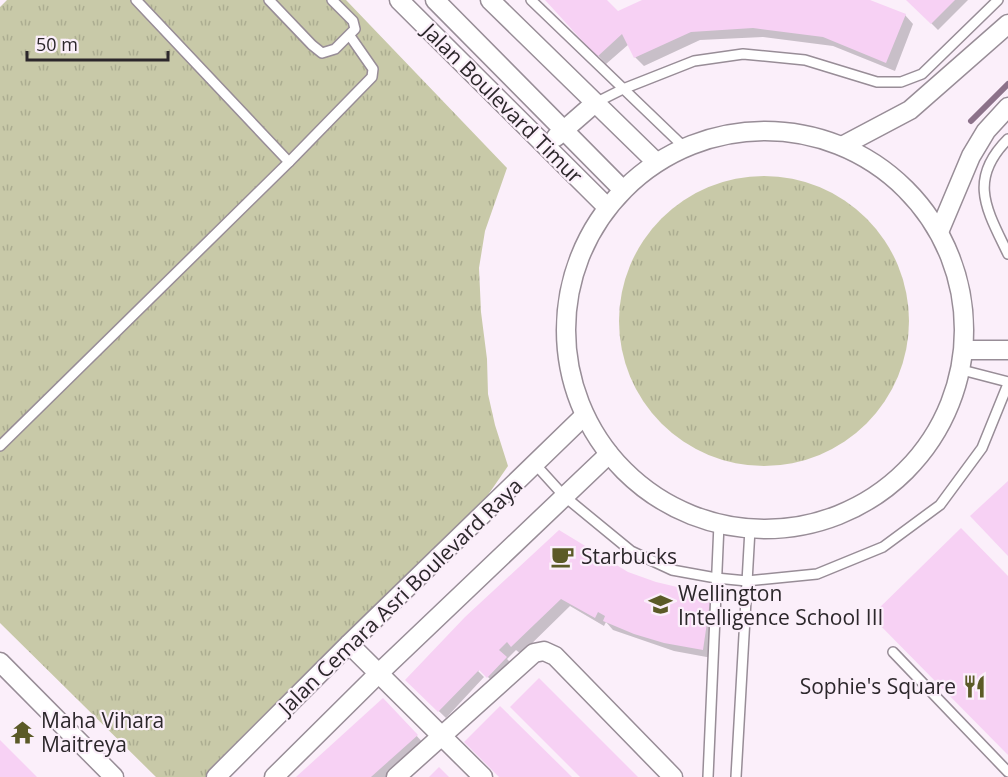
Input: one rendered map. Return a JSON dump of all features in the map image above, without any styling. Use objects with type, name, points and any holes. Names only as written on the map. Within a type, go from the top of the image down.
[{"type":"street","name":"Jalan Boulevard Timur","points":[[399,0],[607,207]]},
{"type":"street","name":"Jalan Boulevard Timur","points":[[435,0],[622,189]]},
{"type":"street","points":[[490,0],[656,162]]},
{"type":"street","points":[[842,146],[910,110],[1008,24]]},
{"type":"street","points":[[547,147],[595,103]]},
{"type":"street","points":[[939,232],[971,156],[986,131],[1008,107]]},
{"type":"street","points":[[779,131],[811,136],[842,146],[880,167],[913,196],[939,232],[952,260],[961,289],[965,320],[962,370],[954,398],[927,448],[908,470],[862,505],[826,520],[779,529],[750,529],[719,524],[687,513],[658,498],[631,478],[609,454],[584,416],[568,363],[564,330],[569,286],[579,255],[594,225],[622,189],[656,162],[684,147],[714,137],[746,132],[779,131]]},
{"type":"street","points":[[964,350],[1008,350]]},
{"type":"street","name":"Jalan Cemara Asri Boulevard Raya","points":[[216,777],[584,416]]},
{"type":"street","name":"Jalan Cemara Asri Boulevard Raya","points":[[274,777],[379,673],[609,454]]},
{"type":"street","points":[[350,644],[483,777]]},
{"type":"street","points":[[396,777],[534,652],[544,651],[555,656],[673,777]]},
{"type":"street","points":[[0,662],[114,777]]},
{"type":"lane","points":[[136,0],[290,162]]},
{"type":"lane","points":[[269,0],[312,45],[322,52],[335,49],[355,29],[353,21],[332,0]]},
{"type":"lane","points":[[531,0],[684,147]]},
{"type":"lane","points":[[595,103],[623,89],[694,61],[743,54],[805,60],[877,82],[901,82],[922,74],[998,0]]},
{"type":"lane","points":[[0,446],[290,162],[372,77],[373,69],[350,36]]},
{"type":"lane","points":[[1008,139],[988,164],[983,184],[988,213],[1008,255]]},
{"type":"lane","points":[[535,464],[564,496],[631,551],[672,570],[747,581],[817,574],[883,547],[940,505],[982,448],[1008,383],[962,370]]},
{"type":"lane","points":[[708,777],[719,524]]},
{"type":"lane","points":[[736,777],[750,529]]},
{"type":"lane","points":[[893,652],[1008,772]]},
{"type":"green space","points":[[7,0],[346,0],[507,168],[485,231],[479,268],[488,394],[508,466],[472,518],[209,777],[156,777],[0,623],[0,7]]},
{"type":"green space","points":[[778,176],[806,182],[833,193],[867,218],[885,240],[898,265],[907,293],[909,321],[907,349],[898,377],[885,402],[867,424],[845,442],[820,455],[792,464],[750,466],[722,460],[695,449],[661,424],[643,402],[630,377],[621,349],[619,307],[625,279],[636,252],[661,218],[683,200],[708,187],[736,178]]},
{"type":"building","points":[[545,0],[607,0],[618,11],[642,0],[870,0],[906,14],[886,63],[823,37],[753,28],[691,32],[634,58],[622,34],[597,57]]},
{"type":"building","points":[[906,0],[955,0],[931,24]]},
{"type":"building","points":[[1008,481],[1008,556],[970,516]]},
{"type":"building","name":"Sophie's Square","points":[[961,528],[1008,576],[1008,755],[871,616]]},
{"type":"building","points":[[559,530],[628,572],[656,582],[711,595],[703,650],[664,643],[634,634],[603,621],[605,616],[598,612],[595,618],[561,599],[511,647],[507,642],[499,650],[507,657],[487,678],[479,670],[438,712],[405,680],[465,617]]},
{"type":"building","points":[[539,678],[638,777],[580,777],[510,707]]},
{"type":"building","points":[[383,698],[418,735],[371,777],[296,777]]},
{"type":"building","points":[[500,706],[572,777],[499,777],[464,742]]},
{"type":"building","points":[[0,740],[37,777],[0,777]]},
{"type":"building","points":[[439,767],[449,777],[429,777]]},
{"type":"waterway","points":[[971,121],[1008,84]]},
{"type":"place","name":"Starbucks","points":[[563,556]]},
{"type":"place","name":"Wellington Intelligence School III","points":[[660,605]]},
{"type":"place","name":"Sophie's Square","points":[[974,686]]},
{"type":"place","name":"Maha Vihara Maitreya","points":[[23,732]]}]
